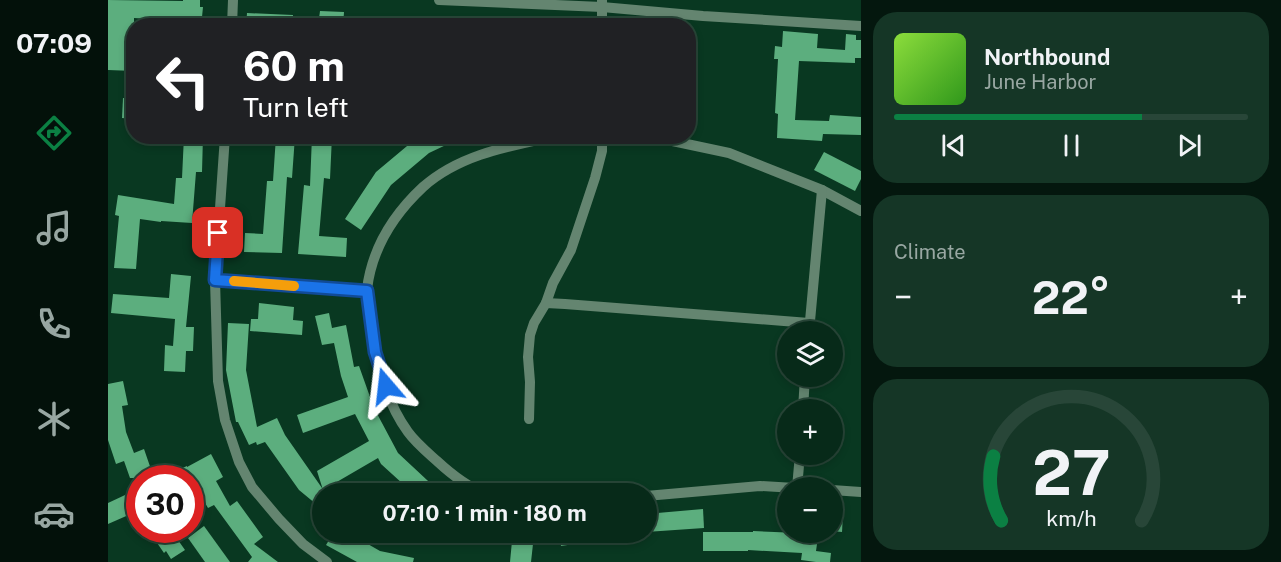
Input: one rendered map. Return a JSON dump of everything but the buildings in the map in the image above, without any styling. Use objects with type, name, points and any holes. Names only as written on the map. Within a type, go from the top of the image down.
[{"type":"street","points":[[232,0],[232,18]]},
{"type":"street","points":[[439,0],[602,4],[703,16],[861,26]]},
{"type":"street","points":[[224,144],[215,280],[218,381],[225,420],[239,462],[252,487],[303,544],[327,562]]},
{"type":"street","points":[[465,483],[448,472],[427,453],[408,432],[394,408],[375,352],[367,291],[378,249],[390,225],[424,186],[465,160],[519,144]]},
{"type":"street","points":[[529,419],[530,335],[534,322],[546,303],[553,283],[571,250],[595,178],[602,144]]},
{"type":"street","points":[[687,144],[729,153],[822,190],[861,211]]},
{"type":"street","points":[[810,321],[822,190]]},
{"type":"street","points":[[215,280],[367,291]]},
{"type":"street","points":[[546,303],[777,324]]},
{"type":"street","points":[[657,495],[760,486],[777,487]]},
{"type":"street","points":[[843,491],[861,492]]},
{"type":"slow traffic","points":[[234,281],[294,286]]},
{"type":"route","points":[[218,233],[215,280],[367,291],[375,352],[386,386]]}]
